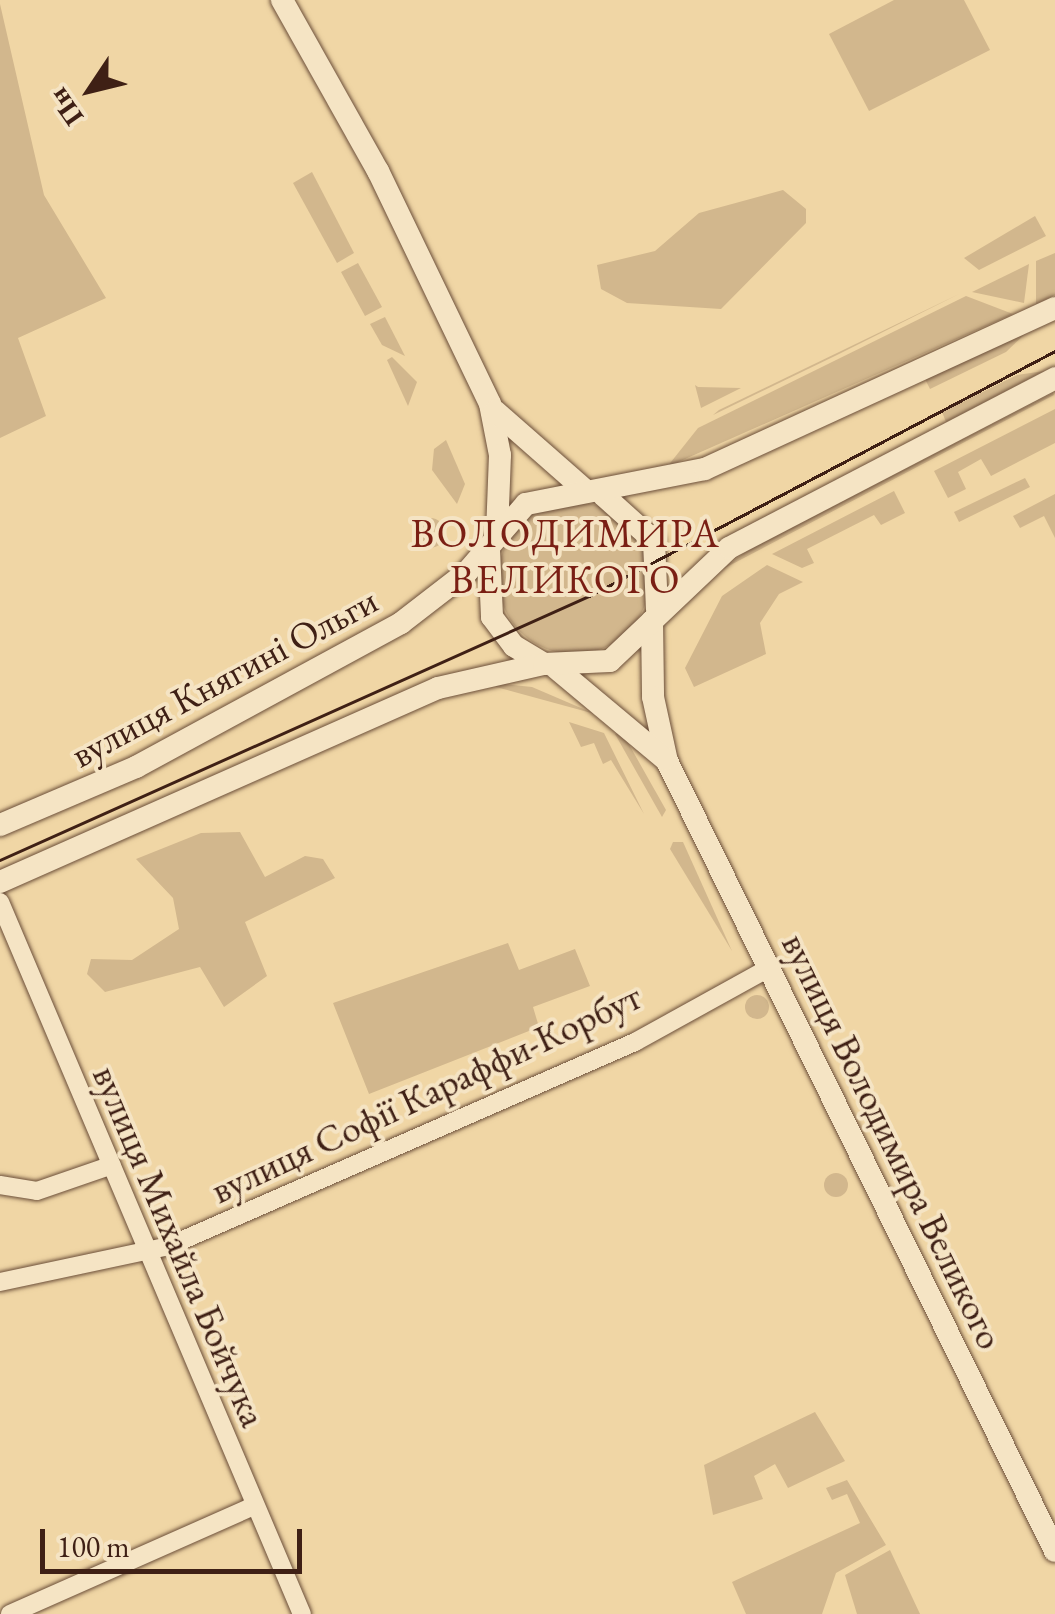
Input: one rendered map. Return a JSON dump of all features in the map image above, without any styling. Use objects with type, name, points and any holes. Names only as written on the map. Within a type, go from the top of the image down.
[{"type":"main road","name":"вулиця Володимира Великого","points":[[282,0],[378,171],[490,404],[526,447],[594,493],[654,541],[653,698],[668,761],[1055,1551]]},
{"type":"main road","name":"вулиця Княгині Ольги","points":[[0,825],[136,766],[401,622],[545,494],[594,493],[705,469],[1055,308]]},
{"type":"main road","points":[[0,882],[438,688],[548,665],[610,661],[729,548],[1055,378]]},
{"type":"main road","name":"вулиця Володимира Великого","points":[[490,404],[500,454],[492,617],[514,646],[548,665],[668,761]]},
{"type":"street","name":"вулиця Михайла Бойчука","points":[[0,902],[302,1614]]},
{"type":"street","name":"вулиця Софії Караффи-Корбут","points":[[0,1282],[149,1253],[635,1042],[769,968]]},
{"type":"street","points":[[0,1185],[37,1191],[112,1165]]},
{"type":"street","points":[[10,1614],[254,1506]]},
{"type":"shaded area","points":[[894,0],[964,0],[990,50],[869,111],[829,34]]},
{"type":"shaded area","points":[[0,4],[44,195],[106,298],[18,338],[46,416],[0,438]]},
{"type":"shaded area","points":[[312,172],[354,253],[337,263],[293,183]]},
{"type":"shaded area","points":[[783,190],[806,209],[806,223],[721,309],[627,303],[601,289],[597,265],[655,251],[699,213]]},
{"type":"shaded area","points":[[1035,216],[1046,236],[979,270],[964,258]]},
{"type":"shaded area","points":[[1055,253],[1055,295],[1036,304],[1036,261]]},
{"type":"shaded area","points":[[358,263],[382,307],[365,316],[341,272]]},
{"type":"shaded area","points":[[1029,264],[1024,303],[972,292]]},
{"type":"shaded area","points":[[959,294],[837,355],[713,415],[719,410]]},
{"type":"shaded area","points":[[966,296],[1013,314],[667,467],[698,428]]},
{"type":"shaded area","points":[[385,317],[405,356],[382,345],[370,324]]},
{"type":"shaded area","points":[[1027,332],[1006,352],[930,389],[925,379]]},
{"type":"shaded area","points":[[392,357],[417,382],[408,406],[387,360]]},
{"type":"shaded area","points":[[1044,371],[946,422],[942,412],[1017,375]]},
{"type":"shaded area","points":[[695,385],[698,387],[741,388],[701,408]]},
{"type":"shaded area","points":[[1054,395],[721,570],[747,551]]},
{"type":"shaded area","points":[[1055,409],[1055,443],[991,476],[981,459],[958,472],[966,489],[948,498],[934,471]]},
{"type":"shaded area","points":[[446,440],[465,484],[457,504],[432,470],[434,449]]},
{"type":"shaded area","points":[[1025,478],[1030,487],[959,522],[954,512]]},
{"type":"shaded area","points":[[894,491],[905,513],[881,525],[874,515],[807,549],[814,563],[802,568],[772,554]]},
{"type":"shaded area","points":[[1055,494],[1055,538],[1044,516],[1020,528],[1013,516]]},
{"type":"shaded area","points":[[574,502],[603,507],[628,524],[645,549],[650,578],[645,607],[628,632],[603,649],[574,654],[545,649],[520,632],[503,607],[498,578],[503,549],[520,524],[545,507]]},
{"type":"shaded area","points":[[430,518],[440,523],[445,533],[440,543],[430,548],[420,543],[415,533],[420,523]]},
{"type":"shaded area","points":[[767,565],[803,582],[779,594],[760,623],[766,654],[694,687],[685,668],[722,596]]},
{"type":"shaded area","points":[[495,683],[532,687],[595,714],[496,687]]},
{"type":"shaded area","points":[[569,722],[604,733],[644,814],[611,760],[603,764],[594,743],[581,747]]},
{"type":"shaded area","points":[[622,732],[666,810],[662,817],[615,734]]},
{"type":"shaded area","points":[[240,832],[265,877],[305,856],[323,859],[335,878],[245,922],[267,976],[224,1007],[200,967],[105,992],[87,974],[91,959],[132,960],[179,929],[173,898],[136,859],[201,833]]},
{"type":"shaded area","points":[[673,842],[683,842],[732,951],[670,849]]},
{"type":"shaded area","points":[[508,943],[519,970],[575,949],[590,986],[533,1007],[539,1027],[369,1094],[333,1003]]},
{"type":"shaded area","points":[[757,995],[766,998],[766,1016],[757,1019],[748,1016],[745,1007],[748,998]]},
{"type":"shaded area","points":[[836,1173],[845,1176],[845,1194],[836,1197],[827,1194],[824,1185],[827,1176]]},
{"type":"shaded area","points":[[815,1412],[845,1461],[788,1488],[775,1464],[754,1476],[763,1499],[713,1515],[704,1465]]},
{"type":"shaded area","points":[[847,1480],[886,1545],[836,1573],[822,1614],[746,1614],[732,1582],[860,1523],[847,1494],[832,1500],[826,1488]]},
{"type":"shaded area","points":[[890,1550],[920,1614],[857,1614],[845,1575]]},
{"type":"tram line","points":[[0,860],[589,596],[1055,351]]},
{"type":"district","name":"ВОЛОДИМИРА ВЕЛИКОГО","points":[[566,556]]}]
